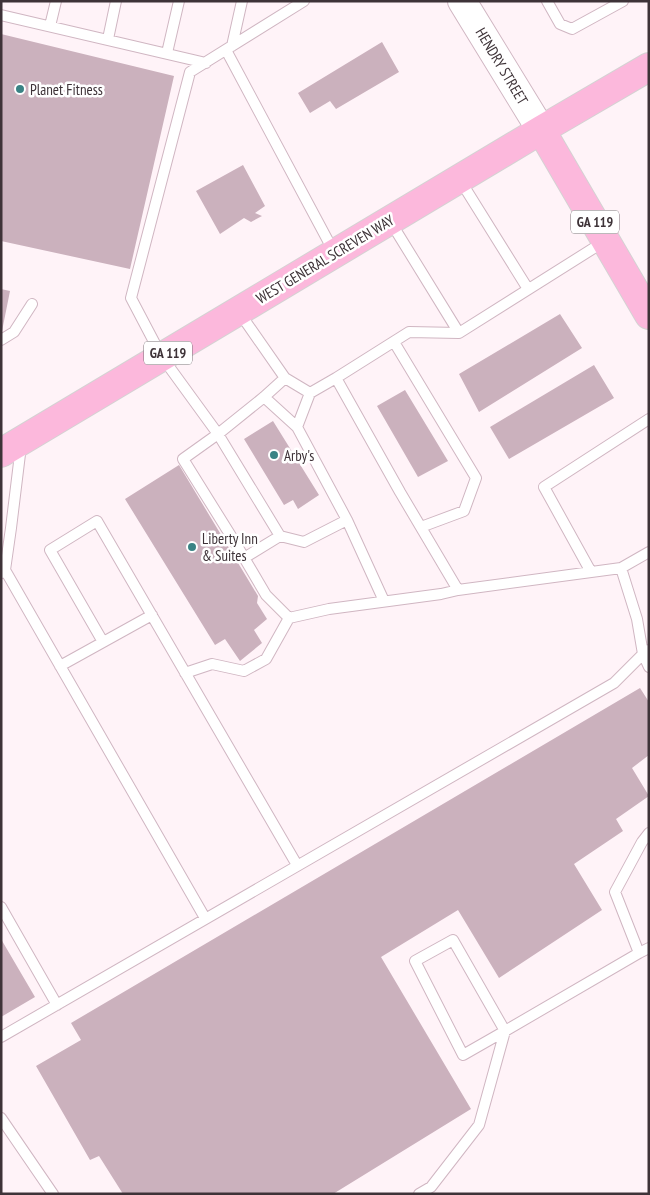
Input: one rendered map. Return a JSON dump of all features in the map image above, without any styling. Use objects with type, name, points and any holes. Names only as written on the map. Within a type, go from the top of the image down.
[{"type":"main road","name":"WEST GENERAL SCREVEN WAY","points":[[11,447],[649,67]]},
{"type":"main road","name":"GA 119","points":[[541,130],[649,315]]},
{"type":"street","name":"HENDRY STREET","points":[[462,1],[541,130]]},
{"type":"lane","points":[[50,26],[56,1]]},
{"type":"lane","points":[[108,40],[116,1]]},
{"type":"lane","points":[[167,54],[179,1]]},
{"type":"lane","points":[[242,1],[229,48],[334,253]]},
{"type":"lane","points":[[546,1],[560,24],[572,29],[623,1]]},
{"type":"lane","points":[[301,2],[190,72],[131,298],[162,357],[218,434],[280,536],[304,542],[347,520]]},
{"type":"lane","points":[[1,15],[206,63]]},
{"type":"lane","points":[[459,179],[528,289]]},
{"type":"lane","points":[[390,220],[459,333]]},
{"type":"lane","points":[[298,428],[310,392],[410,332],[459,333],[606,241]]},
{"type":"lane","points":[[1,340],[14,332],[32,304]]},
{"type":"lane","points":[[238,311],[285,378],[310,392]]},
{"type":"lane","points":[[394,342],[476,478],[464,511],[421,528]]},
{"type":"lane","points":[[285,378],[218,434],[183,459],[266,595],[290,618]]},
{"type":"lane","points":[[336,378],[458,590]]},
{"type":"lane","points":[[264,397],[298,428],[347,520],[384,601]]},
{"type":"lane","points":[[591,572],[544,487],[649,419]]},
{"type":"lane","points":[[11,447],[11,528],[2,569],[206,918]]},
{"type":"lane","points":[[103,642],[50,550],[97,520],[298,865]]},
{"type":"lane","points":[[244,558],[280,536]]},
{"type":"lane","points":[[185,673],[212,664],[244,671],[266,659],[290,618],[329,609],[621,568],[649,552]]},
{"type":"lane","points":[[621,568],[637,619],[649,667]]},
{"type":"lane","points":[[60,666],[152,615]]},
{"type":"lane","points":[[1,1037],[614,682],[646,652]]},
{"type":"lane","points":[[419,1194],[431,1187],[479,1125],[505,1031],[453,940],[415,961],[463,1055],[505,1031],[644,951],[615,892],[642,842],[649,833]]},
{"type":"lane","points":[[1,907],[57,1005]]},
{"type":"lane","points":[[1,1118],[53,1194]]},
{"type":"building","points":[[1,34],[174,76],[130,269],[1,241]]},
{"type":"building","points":[[382,42],[399,72],[336,109],[330,101],[310,113],[298,93]]},
{"type":"building","points":[[243,165],[265,206],[255,213],[262,216],[251,222],[244,218],[220,234],[196,191]]},
{"type":"building","points":[[1,289],[10,291],[2,331],[1,331]]},
{"type":"building","points":[[560,314],[582,348],[479,412],[459,374]]},
{"type":"building","points":[[594,365],[614,398],[509,459],[490,427]]},
{"type":"building","points":[[405,390],[448,461],[418,477],[377,406]]},
{"type":"building","name":"Arby's","points":[[273,421],[319,495],[298,509],[293,500],[284,505],[244,439]]},
{"type":"building","name":"Liberty Inn & Suites","points":[[179,465],[258,596],[257,603],[267,619],[254,630],[262,643],[240,661],[225,639],[215,645],[125,499]]},
{"type":"building","points":[[640,688],[649,702],[649,755],[632,768],[649,796],[616,819],[623,831],[574,864],[602,910],[499,978],[458,910],[381,957],[471,1109],[333,1194],[123,1194],[99,1156],[90,1160],[36,1066],[81,1040],[71,1023]]},
{"type":"building","points":[[1,939],[35,997],[1,1017]]},
{"type":"place","name":"Planet Fitness","points":[[20,89]]},
{"type":"place","name":"Arby's","points":[[274,455]]},
{"type":"place","name":"Liberty Inn & Suites","points":[[192,547]]}]
